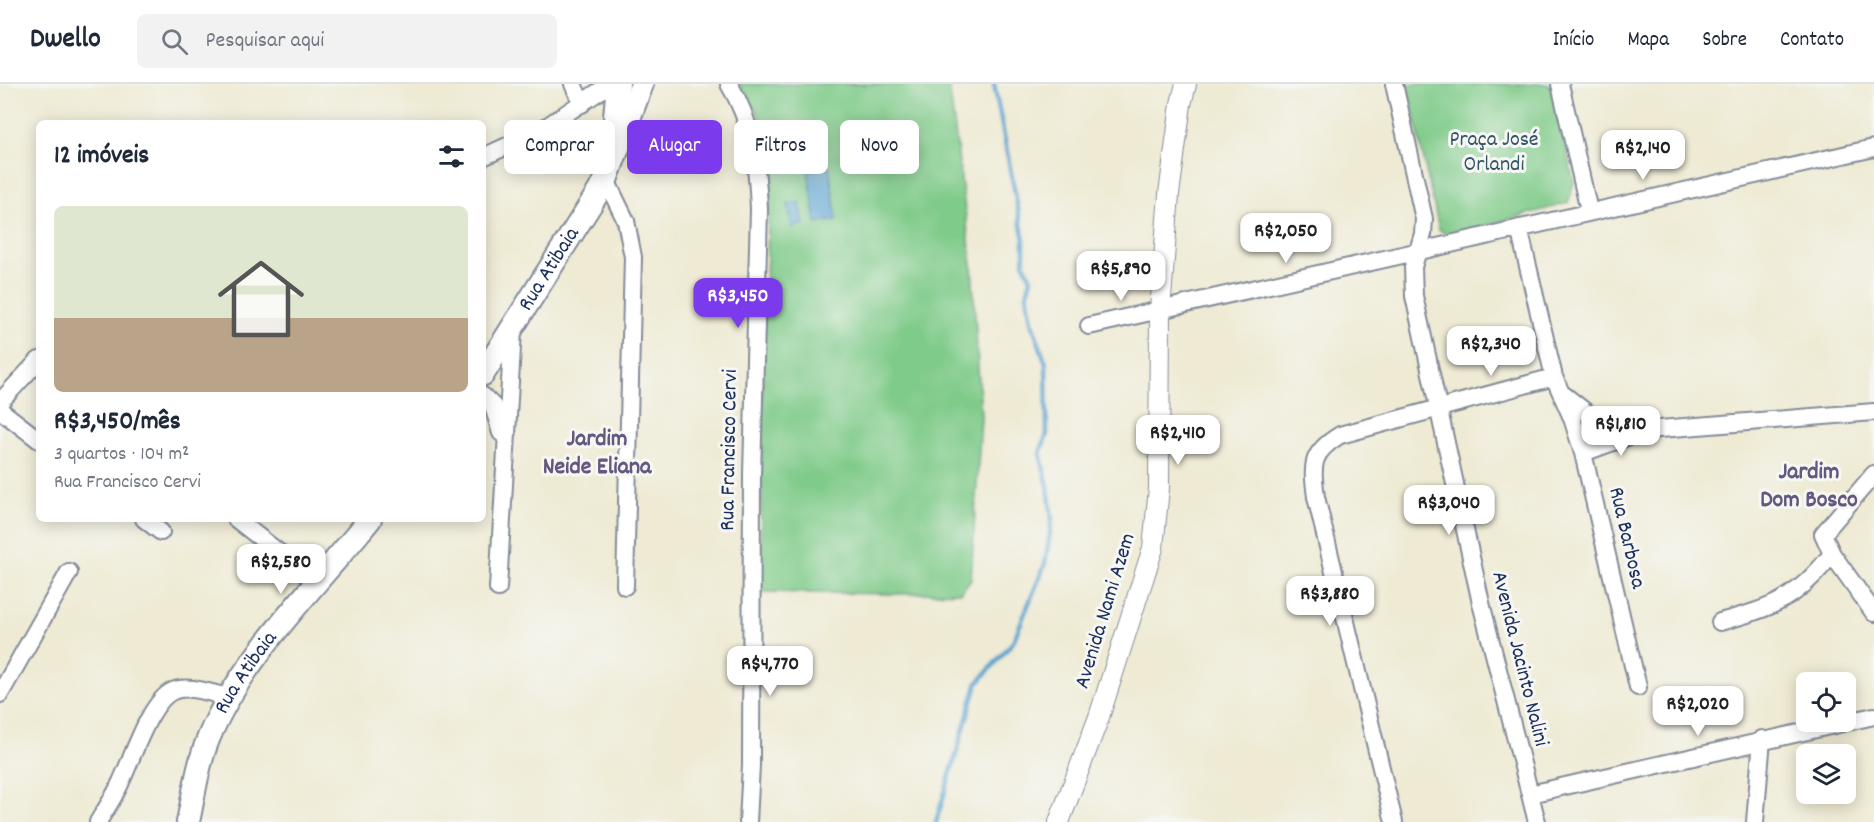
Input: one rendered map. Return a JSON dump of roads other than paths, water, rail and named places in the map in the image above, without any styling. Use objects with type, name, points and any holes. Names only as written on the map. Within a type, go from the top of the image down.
[{"type":"main road","name":"Rua Atibaia","points":[[615,155],[642,84]]},
{"type":"main road","name":"Rua Atibaia","points":[[614,120],[618,87]]},
{"type":"main road","name":"Rua Atibaia","points":[[486,370],[513,330],[607,174]]},
{"type":"main road","name":"Rua Atibaia","points":[[188,822],[207,740],[228,697],[267,644],[368,522]]},
{"type":"street","points":[[573,84],[582,104]]},
{"type":"street","name":"Rua Francisco Cervi","points":[[729,84],[749,123],[758,173],[759,209],[751,496],[751,765],[747,822]]},
{"type":"street","name":"Avenida Nami Azem","points":[[1059,822],[1099,717],[1153,548],[1159,488],[1160,311],[1169,194],[1181,104],[1186,84]]},
{"type":"street","name":"Avenida Jacinto Nalini","points":[[1394,84],[1424,219],[1412,280],[1481,603],[1537,822]]},
{"type":"street","points":[[1560,84],[1589,211]]},
{"type":"street","points":[[556,120],[582,104],[618,87]]},
{"type":"street","points":[[574,120],[618,87]]},
{"type":"street","points":[[486,156],[504,147]]},
{"type":"street","points":[[1089,326],[1874,148]]},
{"type":"street","points":[[610,174],[626,221],[633,256],[625,586]]},
{"type":"street","name":"Rua Barbosa","points":[[1520,228],[1554,377],[1563,394],[1583,453],[1638,687]]},
{"type":"street","points":[[498,588],[504,445],[513,330]]},
{"type":"street","points":[[2,393],[36,363]]},
{"type":"street","points":[[1394,822],[1316,497],[1314,460],[1326,443],[1357,429],[1438,410],[1554,377]]},
{"type":"street","points":[[1563,394],[1587,413],[1603,421],[1647,430]]},
{"type":"street","points":[[486,399],[493,406],[504,445]]},
{"type":"street","points":[[0,410],[36,438]]},
{"type":"street","points":[[1583,453],[1647,430],[1874,412]]},
{"type":"street","points":[[1874,474],[1823,534],[1832,554],[1874,613]]},
{"type":"street","points":[[148,522],[161,532]]},
{"type":"street","points":[[240,522],[318,583]]},
{"type":"street","points":[[1720,622],[1778,604],[1811,581],[1832,554]]},
{"type":"street","points":[[0,694],[69,572]]},
{"type":"street","points":[[98,822],[119,787],[153,712],[163,698],[172,691],[183,689],[228,697]]},
{"type":"street","points":[[1530,794],[1762,739],[1874,716]]},
{"type":"street","points":[[1755,822],[1762,739]]},
{"type":"water","points":[[828,166],[837,220],[816,223],[809,174],[828,174]]},
{"type":"water","points":[[800,202],[804,224],[792,228],[788,204]]},
{"type":"waterway","points":[[936,822],[977,684],[1013,642],[1045,564],[1052,520],[1048,486],[1040,453],[1047,434],[1046,364],[1031,320],[1027,294],[1031,279],[1024,264],[1024,240],[994,84]]},
{"type":"district","name":"Jardim Neide Eliana","points":[[597,454]]},
{"type":"district","name":"Jardim Dom Bosco","points":[[1809,487]]},
{"type":"park label","name":"Praça José Orlandi","points":[[1494,152]]}]
